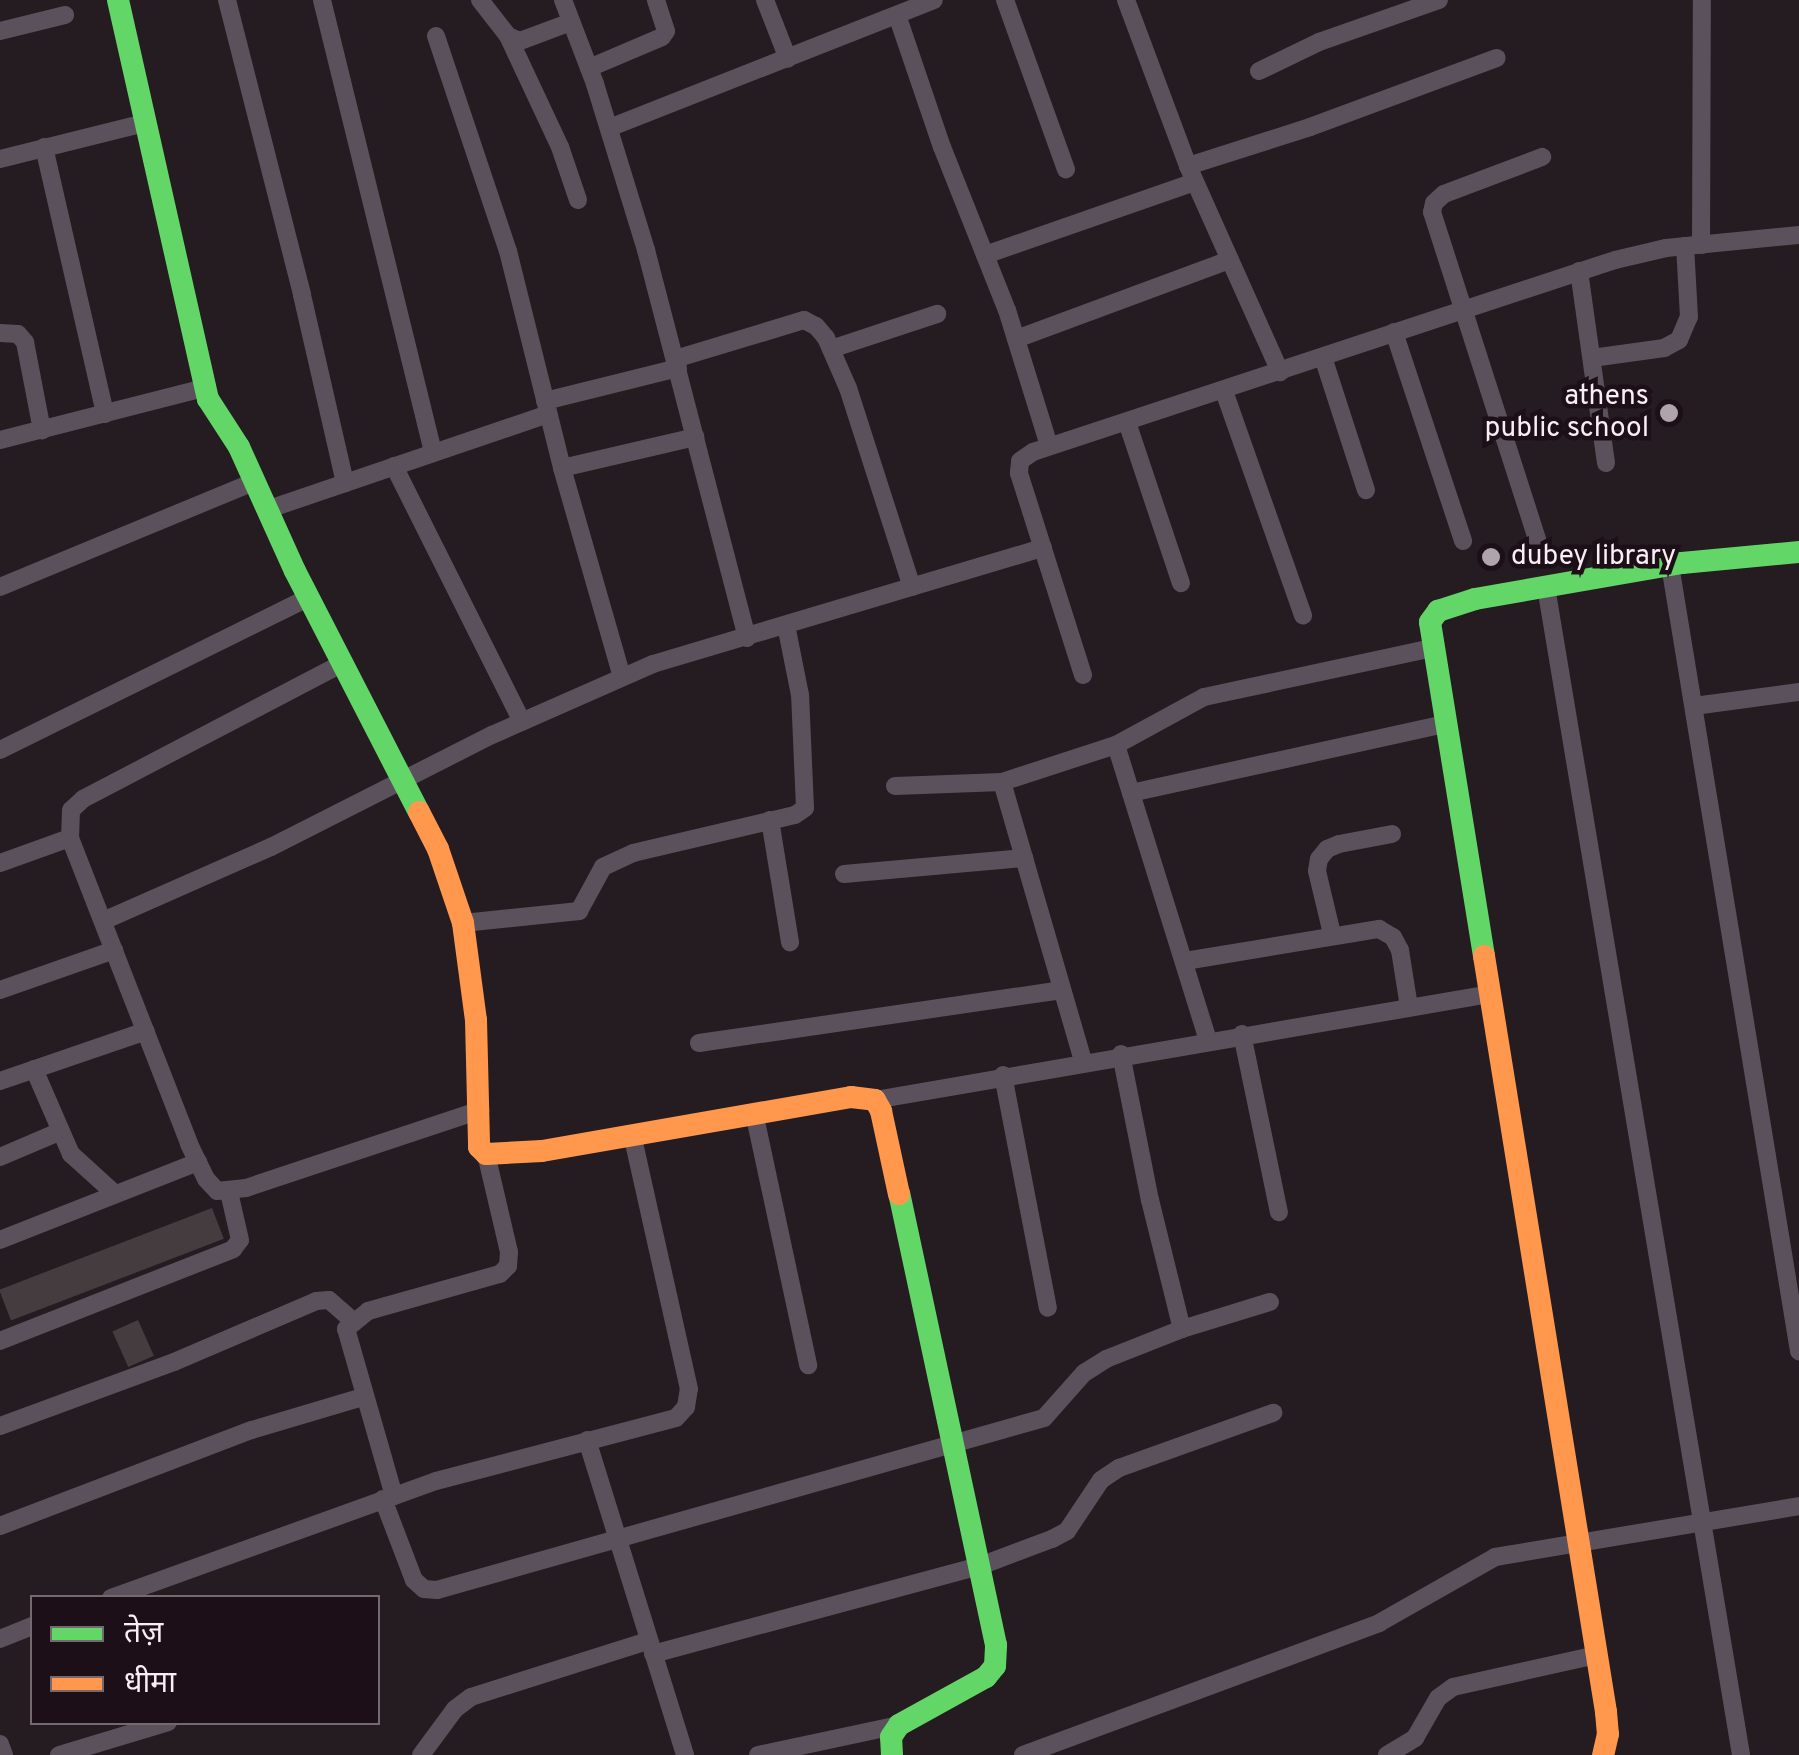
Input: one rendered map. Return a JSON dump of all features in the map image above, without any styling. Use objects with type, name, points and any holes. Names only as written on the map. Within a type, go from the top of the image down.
[{"type":"street","points":[[118,0],[204,388],[256,481],[309,598],[438,849],[471,956],[479,1147],[486,1154],[508,1266],[500,1274],[368,1312],[352,1320],[346,1329],[405,1562],[424,1589],[437,1590],[616,1542],[1044,1418],[1084,1373],[1182,1329],[1270,1302]]},
{"type":"street","points":[[227,0],[298,277],[344,483]]},
{"type":"street","points":[[322,0],[433,453]]},
{"type":"street","points":[[480,0],[508,36],[560,147],[578,200]]},
{"type":"street","points":[[562,0],[609,128],[676,363],[747,638]]},
{"type":"street","points":[[589,68],[662,37],[666,30],[656,0]]},
{"type":"street","points":[[766,0],[788,58]]},
{"type":"street","points":[[876,0],[890,18],[985,254],[1049,446]]},
{"type":"street","points":[[609,128],[934,0]]},
{"type":"street","points":[[1006,0],[1066,169]]},
{"type":"street","points":[[1258,71],[1319,42],[1439,0]]},
{"type":"street","points":[[1592,358],[1664,348],[1678,340],[1689,318],[1702,0]]},
{"type":"street","points":[[1131,2],[1191,174],[1280,372]]},
{"type":"street","points":[[0,31],[66,14]]},
{"type":"street","points":[[508,36],[520,41],[532,39],[571,22]]},
{"type":"street","points":[[436,36],[508,251],[562,468],[622,677]]},
{"type":"street","points":[[985,254],[1496,58]]},
{"type":"street","points":[[0,158],[144,124]]},
{"type":"street","points":[[44,147],[104,414]]},
{"type":"street","points":[[1537,539],[1432,212],[1434,202],[1444,194],[1542,157]]},
{"type":"street","points":[[1083,675],[1042,548],[1020,461],[1049,446],[1578,271],[1693,246],[1799,235]]},
{"type":"street","points":[[1016,339],[1230,260]]},
{"type":"street","points":[[1578,271],[1606,463]]},
{"type":"street","points":[[831,349],[937,314]]},
{"type":"street","points":[[269,509],[433,453],[547,407],[804,320],[816,326],[831,349],[891,515],[912,587]]},
{"type":"street","points":[[1394,332],[1463,541]]},
{"type":"street","points":[[0,333],[18,334],[25,342],[42,430]]},
{"type":"street","points":[[1324,357],[1366,490]]},
{"type":"street","points":[[0,440],[204,388]]},
{"type":"street","points":[[1224,391],[1303,615]]},
{"type":"street","points":[[1127,422],[1181,582]]},
{"type":"street","points":[[562,468],[695,437]]},
{"type":"street","points":[[394,466],[522,722]]},
{"type":"street","points":[[0,587],[256,481]]},
{"type":"street","points":[[103,921],[622,677],[1042,548]]},
{"type":"street","points":[[1602,1755],[1608,1734],[1430,622],[1438,611],[1546,587],[1670,564],[1799,552]]},
{"type":"street","points":[[1670,564],[1799,1351]]},
{"type":"street","points":[[1546,587],[1741,1755]]},
{"type":"street","points":[[0,750],[309,598]]},
{"type":"street","points":[[463,923],[578,911],[603,867],[633,853],[795,814],[808,798],[800,695],[786,626]]},
{"type":"street","points":[[895,786],[1002,782],[1116,745],[1204,697],[1432,648]]},
{"type":"street","points":[[343,663],[130,770],[83,799],[71,810],[70,838],[198,1162],[217,1191],[228,1192],[480,1110]]},
{"type":"street","points":[[1694,706],[1799,692]]},
{"type":"street","points":[[1131,793],[1444,724]]},
{"type":"street","points":[[1116,745],[1208,1040]]},
{"type":"street","points":[[1002,782],[1082,1061]]},
{"type":"street","points":[[770,820],[790,942]]},
{"type":"street","points":[[1332,934],[1318,871],[1319,859],[1326,849],[1338,844],[1392,834]]},
{"type":"street","points":[[0,862],[70,838]]},
{"type":"street","points":[[844,874],[1024,858]]},
{"type":"street","points":[[1185,961],[1379,929],[1394,937],[1409,1007]]},
{"type":"street","points":[[0,990],[114,950]]},
{"type":"street","points":[[698,1043],[1062,990]]},
{"type":"street","points":[[486,1154],[542,1151],[755,1117],[851,1097],[875,1100],[1121,1054],[1490,994]]},
{"type":"street","points":[[0,1081],[146,1031]]},
{"type":"street","points":[[1242,1034],[1279,1212]]},
{"type":"street","points":[[1121,1054],[1150,1200],[1182,1329]]},
{"type":"street","points":[[34,1069],[61,1131],[85,1170],[115,1194]]},
{"type":"street","points":[[1003,1075],[1048,1308]]},
{"type":"street","points":[[875,1100],[882,1111],[994,1632],[995,1666],[959,1696],[916,1713],[899,1726],[890,1737],[892,1755]]},
{"type":"street","points":[[755,1117],[808,1365]]},
{"type":"street","points":[[0,1157],[61,1131]]},
{"type":"street","points":[[120,1595],[388,1498],[676,1418],[686,1407],[684,1367],[632,1134]]},
{"type":"street","points":[[0,1240],[198,1162]]},
{"type":"street","points":[[0,1340],[233,1249],[240,1240],[228,1192]]},
{"type":"street","points":[[0,1426],[174,1362],[316,1301],[330,1300],[352,1320]]},
{"type":"street","points":[[0,1526],[252,1430],[363,1397]]},
{"type":"street","points":[[422,1755],[455,1709],[470,1697],[980,1566],[1067,1531],[1091,1490],[1119,1468],[1273,1412]]},
{"type":"street","points":[[587,1440],[685,1755]]},
{"type":"street","points":[[1024,1755],[1379,1623],[1495,1557],[1799,1506]]},
{"type":"street","points":[[0,1638],[30,1627]]},
{"type":"street","points":[[1387,1755],[1415,1738],[1438,1698],[1454,1687],[1596,1656]]},
{"type":"street","points":[[59,1755],[158,1725]]},
{"type":"street","points":[[758,1755],[899,1726]]},
{"type":"street","points":[[0,1744],[4,1755]]},
{"type":"building","points":[[212,1208],[224,1239],[11,1321],[0,1289]]},
{"type":"building","points":[[138,1320],[154,1356],[128,1367],[112,1331]]},
{"type":"traffic: fast","points":[[118,0],[208,399],[239,447],[295,571],[419,812]]},
{"type":"traffic: fast","points":[[1484,956],[1430,622],[1438,611],[1475,599],[1682,563],[1799,552]]},
{"type":"traffic: fast","points":[[892,1755],[891,1737],[899,1725],[986,1677],[995,1666],[996,1645],[899,1194]]},
{"type":"traffic: slow","points":[[419,812],[438,849],[463,923],[476,1020],[479,1147],[486,1154],[542,1151],[851,1097],[875,1100],[881,1111],[899,1194]]},
{"type":"traffic: slow","points":[[1484,956],[1606,1712],[1608,1734],[1603,1755]]},
{"type":"place","name":"athens public school","points":[[1669,413]]},
{"type":"place","name":"dubey library","points":[[1491,557]]}]
